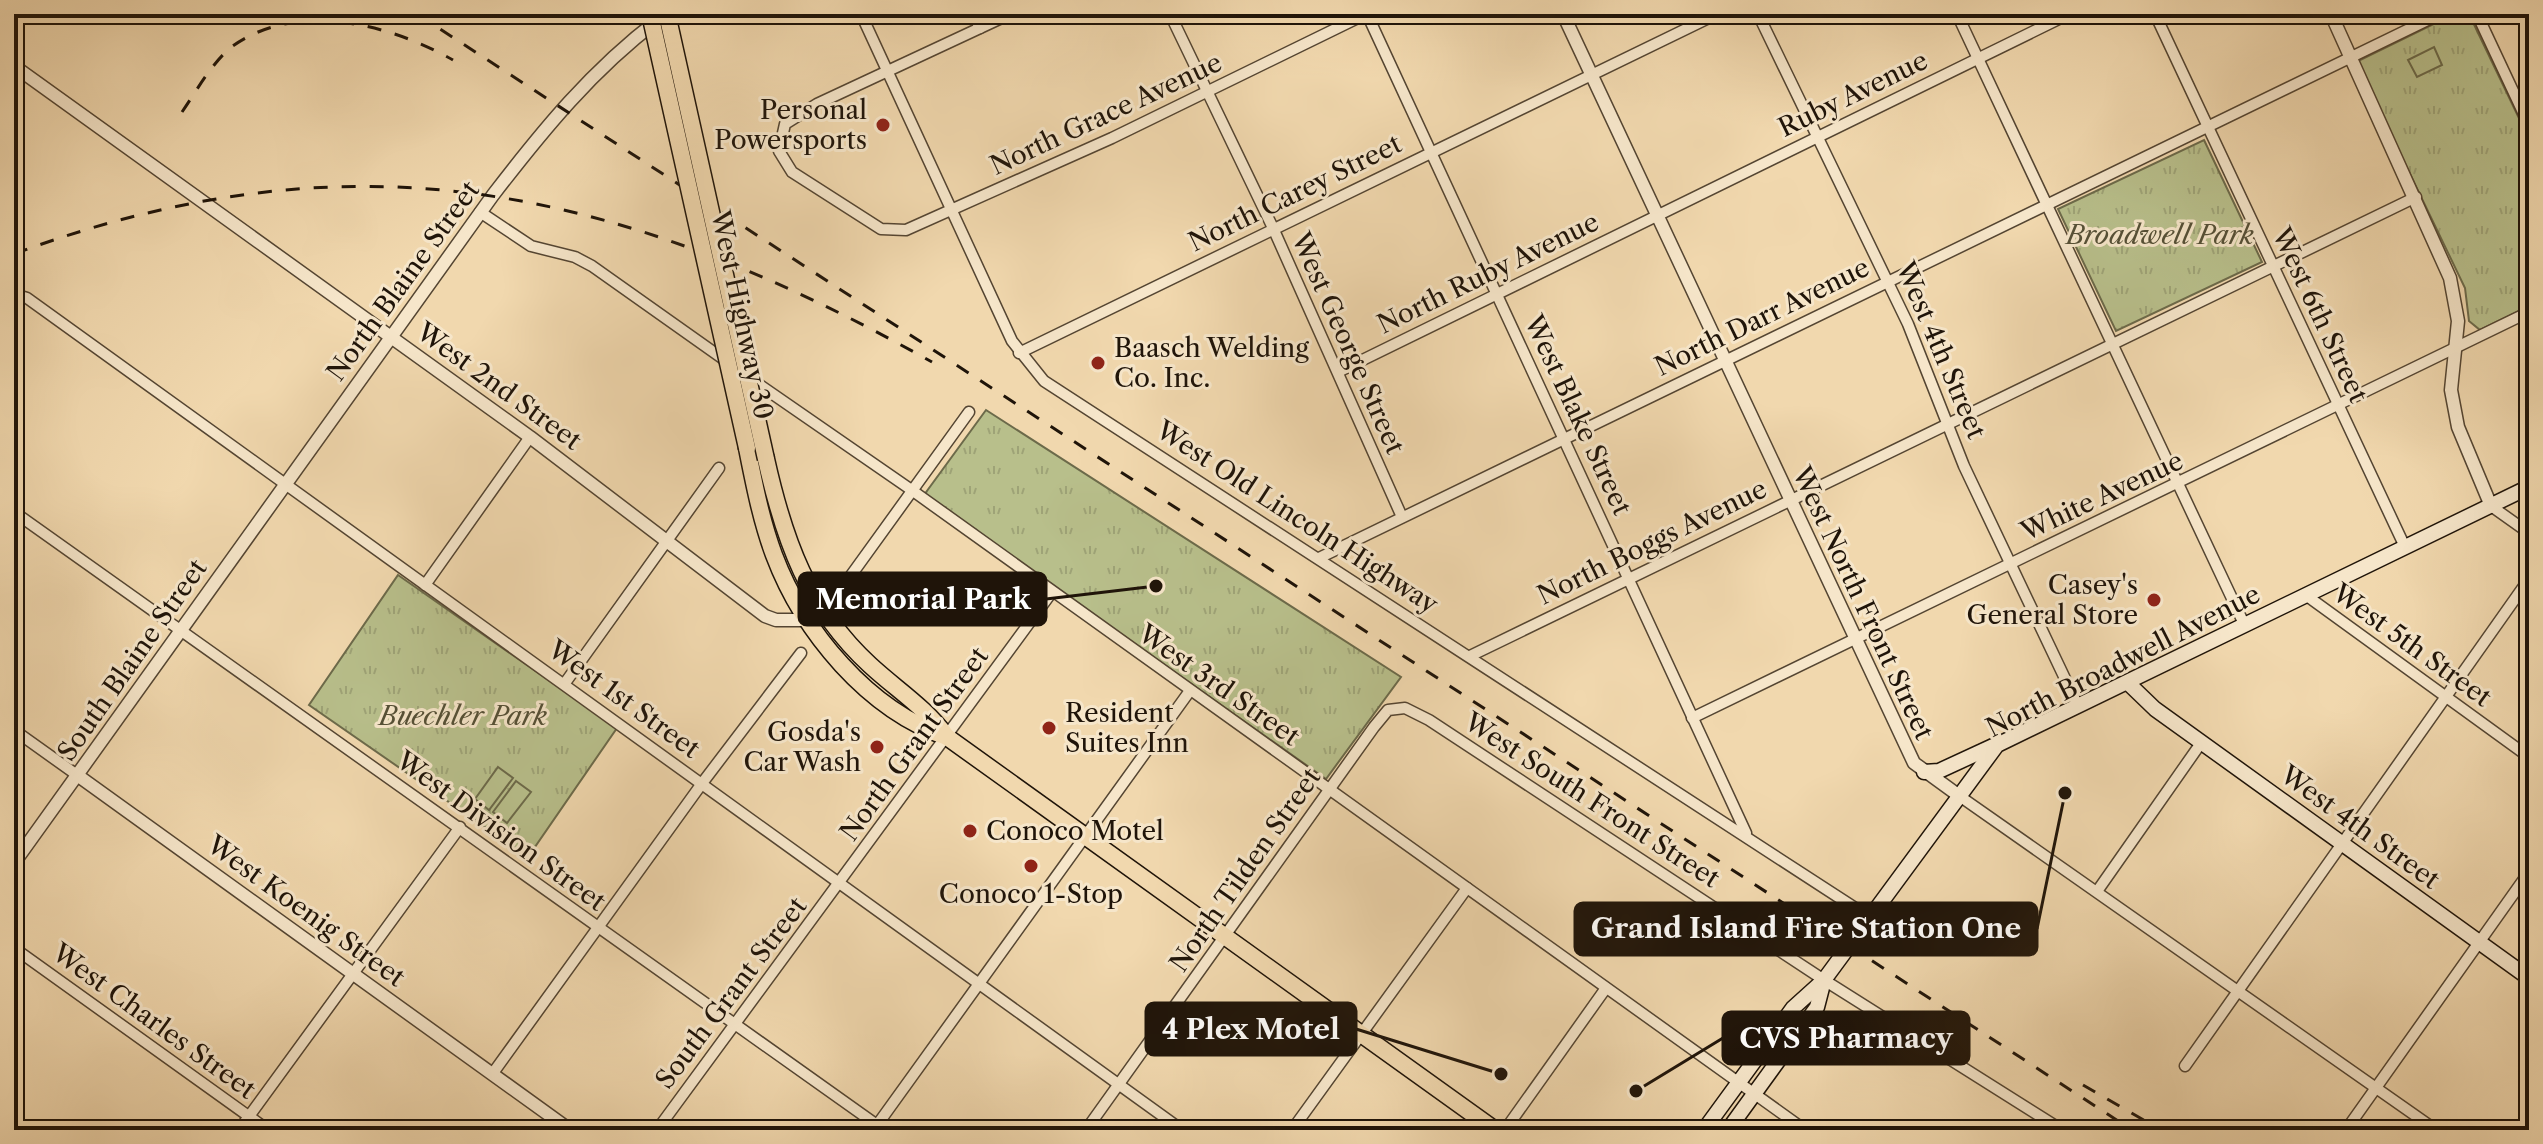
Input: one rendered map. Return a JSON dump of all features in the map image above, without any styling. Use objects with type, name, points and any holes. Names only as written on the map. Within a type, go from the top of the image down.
[{"type":"highway","name":"West Highway 30","points":[[650,14],[747,448],[774,554],[816,617]]},
{"type":"highway","name":"West Highway 30","points":[[667,14],[766,459],[789,547],[816,617]]},
{"type":"highway","points":[[816,617],[927,711],[947,737],[1495,1130]]},
{"type":"main road","name":"North Broadwell Avenue","points":[[1704,1130],[1793,1008],[1824,980],[1997,745],[2529,487]]},
{"type":"main road","name":"West 4th Street","points":[[2128,683],[2155,709],[2201,743],[2529,978]]},
{"type":"main road","points":[[1924,772],[1939,771],[1997,745]]},
{"type":"main road","name":"North Broadwell Avenue","points":[[1728,1130],[1817,1007],[1824,980]]},
{"type":"street","name":"North Blaine Street","points":[[285,482],[480,212],[561,108],[598,69],[667,14]]},
{"type":"street","name":"West Old Lincoln Highway","points":[[861,14],[1019,353],[1044,381],[1869,917]]},
{"type":"street","points":[[973,14],[980,28]]},
{"type":"street","points":[[889,72],[1010,14]]},
{"type":"street","name":"West George Street","points":[[1170,14],[1273,228],[1402,517]]},
{"type":"street","name":"North Grace Avenue","points":[[889,72],[817,104],[785,124],[779,151],[792,172],[881,229],[906,230],[1207,92],[1366,14]]},
{"type":"street","name":"West Blake Street","points":[[1366,14],[1433,151],[1746,835]]},
{"type":"street","name":"West North Front Street","points":[[1563,14],[1914,763],[2436,1130]]},
{"type":"street","name":"North Carey Street","points":[[1019,353],[1717,14]]},
{"type":"street","name":"West 4th Street","points":[[1758,14],[1908,324],[1948,425],[2078,706]]},
{"type":"street","points":[[1957,14],[2245,626]]},
{"type":"street","name":"Ruby Avenue","points":[[1657,214],[2069,14]]},
{"type":"street","name":"West 6th Street","points":[[2155,14],[2405,547]]},
{"type":"street","points":[[2331,14],[2450,278],[2458,321],[2451,390],[2458,427],[2491,506],[2529,533]]},
{"type":"street","name":"North Darr Avenue","points":[[1319,558],[2440,14]]},
{"type":"street","points":[[2477,14],[2529,125]]},
{"type":"street","name":"West 2nd Street","points":[[14,66],[530,437],[770,619],[816,617]]},
{"type":"street","name":"North Boggs Avenue","points":[[1470,656],[2416,197]]},
{"type":"street","name":"West 3rd Street","points":[[480,212],[531,246],[592,266],[913,491],[1189,692],[1805,1130]]},
{"type":"street","name":"North Ruby Avenue","points":[[1338,372],[1657,214]]},
{"type":"street","name":"West 1st Street","points":[[14,294],[38,306],[285,482],[1182,1130]]},
{"type":"street","name":"White Avenue","points":[[1692,718],[2178,485],[2529,312]]},
{"type":"street","points":[[839,592],[969,412]]},
{"type":"street","points":[[425,585],[530,437]]},
{"type":"street","points":[[565,683],[719,468]]},
{"type":"street","name":"South Blaine Street","points":[[14,863],[285,482]]},
{"type":"street","name":"West Division Street","points":[[14,512],[879,1128]]},
{"type":"street","points":[[2185,1066],[2529,579]]},
{"type":"street","name":"North Grant Street","points":[[841,882],[1052,592]]},
{"type":"street","name":"West 5th Street","points":[[2307,596],[2529,757]]},
{"type":"street","points":[[493,1073],[703,782],[801,653]]},
{"type":"street","points":[[879,1128],[978,982],[1189,692]]},
{"type":"street","name":"West South Front Street","points":[[1380,720],[1388,710],[1405,708],[1429,720],[1824,980],[2062,1130]]},
{"type":"street","name":"North Tilden Street","points":[[1086,1130],[1380,720]]},
{"type":"street","name":"West Koenig Street","points":[[14,730],[352,970],[570,1130]]},
{"type":"street","points":[[2098,890],[2201,743]]},
{"type":"street","points":[[239,1130],[352,970],[460,827]]},
{"type":"street","points":[[2346,1130],[2529,872]]},
{"type":"street","name":"South Grant Street","points":[[657,1130],[734,1022],[841,882]]},
{"type":"street","points":[[1292,1130],[1467,888]]},
{"type":"street","name":"West Charles Street","points":[[14,948],[268,1130]]},
{"type":"street","points":[[1505,1130],[1606,988]]},
{"type":"green space","points":[[2454,14],[2469,14],[2529,139],[2529,306],[2480,330],[2469,321],[2465,288],[2356,62]]},
{"type":"green space","points":[[2434,47],[2442,65],[2417,77],[2408,60]]},
{"type":"green space","name":"Broadwell Park","points":[[2204,140],[2262,262],[2116,331],[2058,209]]},
{"type":"green space","points":[[986,410],[1401,677],[1326,779],[924,495]]},
{"type":"green space","name":"Buechler Park","points":[[398,575],[617,728],[528,857],[309,705]]},
{"type":"green space","points":[[498,767],[513,778],[489,810],[475,799]]},
{"type":"green space","points":[[516,781],[531,792],[507,823],[493,812]]},
{"type":"railway","points":[[417,14],[2132,1130]]},
{"type":"railway","points":[[182,112],[210,70],[230,48],[255,33],[283,24],[312,21],[371,27],[400,36],[453,60]]},
{"type":"railway","points":[[14,254],[139,215],[258,193],[373,186],[485,195],[595,218],[706,254],[817,302],[932,362]]},
{"type":"railway","points":[[2083,1085],[2161,1130]]},
{"type":"place","name":"Personal Powersports","points":[[883,125]]},
{"type":"place","name":"Baasch Welding Co. Inc.","points":[[1098,363]]},
{"type":"place","name":"Memorial Park","points":[[1156,586]]},
{"type":"place","name":"Casey's General Store","points":[[2154,600]]},
{"type":"place","name":"Resident Suites Inn","points":[[1049,728]]},
{"type":"place","name":"Gosda's Car Wash","points":[[877,747]]},
{"type":"place","name":"Grand Island Fire Station One","points":[[2065,793]]},
{"type":"place","name":"Conoco Motel","points":[[970,831]]},
{"type":"place","name":"Conoco 1-Stop","points":[[1031,866]]},
{"type":"place","name":"4 Plex Motel","points":[[1501,1074]]},
{"type":"place","name":"CVS Pharmacy","points":[[1636,1091]]}]
